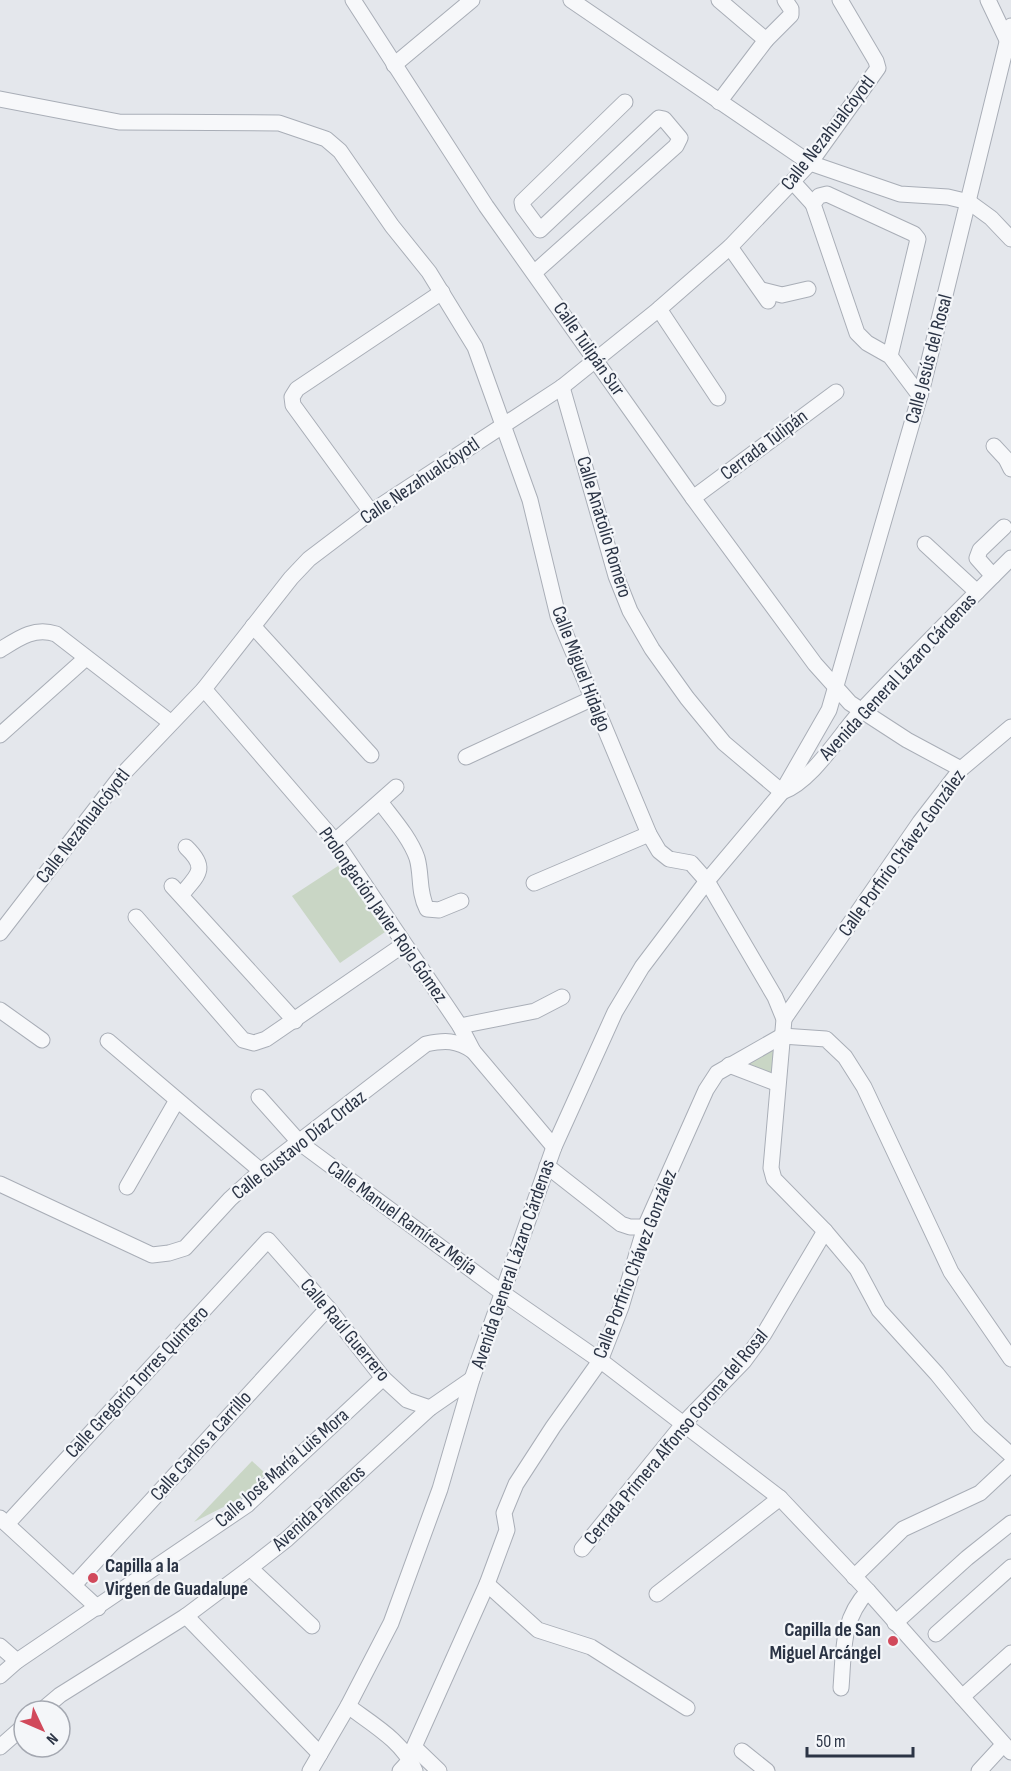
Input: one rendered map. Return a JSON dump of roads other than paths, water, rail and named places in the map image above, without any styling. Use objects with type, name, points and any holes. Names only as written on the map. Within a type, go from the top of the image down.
[{"type":"street","name":"Calle Tulipán Sur","points":[[353,0],[486,206],[535,272],[693,498],[815,664],[850,703],[907,740],[961,769]]},
{"type":"street","points":[[394,65],[472,0]]},
{"type":"street","points":[[570,0],[810,163],[900,194],[948,197],[969,202],[991,218],[1011,239]]},
{"type":"street","points":[[719,0],[766,40]]},
{"type":"street","points":[[719,102],[766,40],[791,15],[791,9],[785,0]]},
{"type":"street","name":"Calle Nezahualcóyotl","points":[[0,933],[121,776],[170,722],[204,689],[309,559],[371,512],[562,387],[659,309],[730,247],[793,182],[810,163],[878,68],[840,0]]},
{"type":"street","points":[[988,0],[1009,33]]},
{"type":"street","name":"Calle Jesús del Rosal","points":[[837,689],[920,396],[1009,33]]},
{"type":"street","name":"Calle Miguel Hidalgo","points":[[0,99],[119,122],[279,123],[326,139],[351,165],[392,226],[442,292],[475,347],[530,500],[558,616],[649,834],[659,851],[669,859],[691,863],[707,881],[775,997],[784,1019]]},
{"type":"street","points":[[558,252],[523,207],[522,202],[625,102]]},
{"type":"street","points":[[535,272],[676,146],[680,138],[664,119],[659,118],[540,230]]},
{"type":"street","points":[[793,182],[813,204],[857,333],[867,343],[890,356],[920,396]]},
{"type":"street","points":[[813,204],[819,196],[827,194],[914,234],[918,239],[890,356]]},
{"type":"street","points":[[730,247],[765,296],[808,289]]},
{"type":"street","points":[[371,512],[293,405],[292,397],[297,389],[442,292]]},
{"type":"street","points":[[659,309],[718,398]]},
{"type":"street","name":"Calle Anatolio Romero","points":[[562,387],[616,576],[630,611],[652,650],[724,743],[782,792]]},
{"type":"street","name":"Cerrada Tulipán","points":[[693,498],[836,392]]},
{"type":"street","points":[[994,446],[1006,459],[1011,469]]},
{"type":"street","points":[[993,576],[977,558],[980,550],[1004,527]]},
{"type":"street","points":[[926,544],[977,592]]},
{"type":"street","name":"Avenida General Lázaro Cárdenas","points":[[782,792],[794,788],[862,710],[1011,558]]},
{"type":"street","points":[[253,626],[371,755]]},
{"type":"street","points":[[0,650],[28,633],[44,630],[56,634],[170,722]]},
{"type":"street","points":[[0,735],[86,658]]},
{"type":"street","name":"Prolongación Javier Rojo Gómez","points":[[204,689],[335,841],[403,945],[460,1026],[473,1051],[554,1147]]},
{"type":"street","name":"Avenida General Lázaro Cárdenas","points":[[310,1771],[348,1706],[391,1623],[440,1489],[472,1379],[504,1294],[554,1147],[615,1012],[642,967],[707,881],[782,792],[814,740],[837,689]]},
{"type":"street","points":[[466,757],[591,699]]},
{"type":"street","name":"Calle Porfirio Chávez González","points":[[784,1019],[914,831],[961,769],[1011,727]]},
{"type":"street","points":[[335,841],[396,788]]},
{"type":"street","points":[[381,803],[402,832],[417,859],[421,897],[427,909],[439,910],[461,901]]},
{"type":"street","points":[[534,883],[649,834]]},
{"type":"street","points":[[186,847],[199,859],[200,867],[195,878],[177,890],[295,1021]]},
{"type":"street","points":[[136,917],[243,1041],[254,1043],[266,1039],[295,1021],[403,945]]},
{"type":"street","points":[[460,1026],[536,1011],[562,997]]},
{"type":"street","points":[[0,1010],[42,1040]]},
{"type":"street","points":[[784,1019],[776,1083],[771,1168],[774,1179],[825,1231],[857,1269],[879,1310],[937,1374],[979,1426],[1011,1455]]},
{"type":"street","points":[[782,1036],[826,1039],[845,1057],[874,1109],[945,1263],[1011,1359]]},
{"type":"street","name":"Calle Porfirio Chávez González","points":[[439,1771],[414,1747],[487,1584],[507,1530],[504,1513],[516,1484],[600,1361],[621,1307],[645,1227],[706,1090],[717,1073],[782,1036]]},
{"type":"street","name":"Calle Gustavo Díaz Ordaz","points":[[0,1184],[152,1255],[169,1254],[185,1248],[230,1199],[261,1171],[426,1044],[445,1040],[461,1043],[473,1051]]},
{"type":"street","points":[[108,1041],[261,1171]]},
{"type":"street","points":[[729,1065],[776,1083]]},
{"type":"street","name":"Calle Manuel Ramírez Mejía","points":[[259,1097],[300,1143],[504,1294],[684,1423],[780,1498],[868,1591],[1007,1749]]},
{"type":"street","points":[[127,1187],[177,1100]]},
{"type":"street","points":[[548,1166],[621,1224],[630,1227],[645,1227]]},
{"type":"street","name":"Cerrada Primera Alfonso Corona del Rosal","points":[[582,1549],[684,1423],[744,1361],[764,1334],[825,1231]]},
{"type":"street","name":"Calle Raúl Guerrero","points":[[268,1240],[328,1308],[383,1378],[407,1400],[430,1408]]},
{"type":"street","name":"Calle Gregorio Torres Quintero","points":[[3,1521],[268,1240]]},
{"type":"street","name":"Calle Carlos a Carrillo","points":[[74,1585],[328,1308]]},
{"type":"street","name":"Calle José María Luis Mora","points":[[0,1676],[17,1661],[247,1505],[383,1378]]},
{"type":"street","name":"Avenida Palmeros","points":[[55,1699],[186,1616],[250,1568],[287,1539],[430,1408],[472,1379]]},
{"type":"street","points":[[854,1577],[903,1529],[980,1492],[1011,1464]]},
{"type":"street","points":[[657,1594],[780,1498]]},
{"type":"street","points":[[3,1521],[98,1608]]},
{"type":"street","points":[[896,1623],[967,1558],[1011,1523]]},
{"type":"street","points":[[936,1634],[1011,1567]]},
{"type":"street","points":[[250,1568],[312,1626]]},
{"type":"street","points":[[487,1584],[538,1630],[591,1647],[687,1708]]},
{"type":"street","points":[[841,1688],[847,1626],[854,1606],[868,1591]]},
{"type":"street","points":[[186,1616],[320,1754]]},
{"type":"street","points":[[0,1646],[17,1661]]},
{"type":"street","points":[[962,1697],[1011,1653]]},
{"type":"street","points":[[348,1706],[401,1748],[413,1765],[400,1771]]},
{"type":"street","points":[[0,1748],[12,1737]]},
{"type":"street","points":[[979,1771],[1007,1749]]},
{"type":"street","points":[[742,1751],[768,1771]]},
{"type":"place","name":"Capilla a la Virgen de Guadalupe","points":[[93,1578]]},
{"type":"place","name":"Capilla de San Miguel Arcángel","points":[[893,1641]]}]
